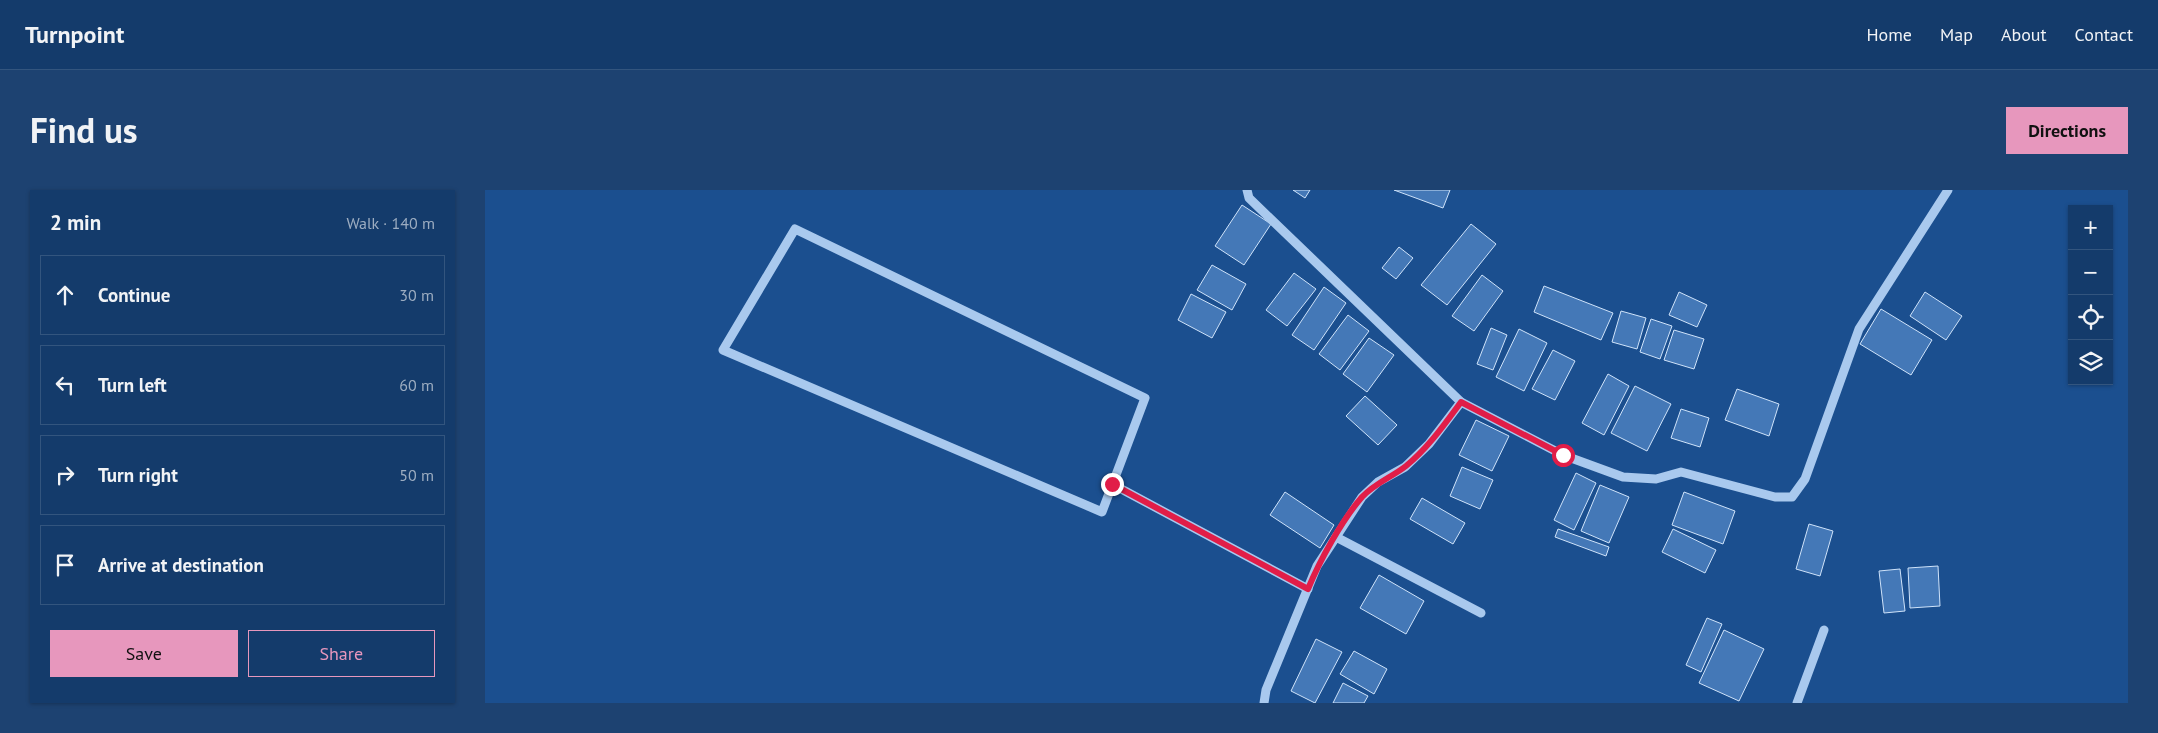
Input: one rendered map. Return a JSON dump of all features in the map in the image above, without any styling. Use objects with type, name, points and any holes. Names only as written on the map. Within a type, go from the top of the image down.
[{"type":"street","points":[[1247,190],[1249,198],[1461,402],[1563,455],[1623,477],[1656,479],[1681,472],[1775,496],[1792,496],[1805,479],[1859,329],[1948,190]]},
{"type":"street","points":[[795,229],[1145,398],[1112,484],[1102,512],[723,350],[795,229]]},
{"type":"street","points":[[1264,703],[1266,690],[1317,566],[1362,497],[1378,482],[1405,467],[1429,444],[1461,402]]},
{"type":"street","points":[[1112,484],[1308,589]]},
{"type":"street","points":[[1336,537],[1481,613]]},
{"type":"street","points":[[1797,703],[1824,630]]},
{"type":"building","points":[[1293,190],[1310,190],[1305,198]]},
{"type":"building","points":[[1394,190],[1450,190],[1443,208]]},
{"type":"building","points":[[1242,205],[1271,224],[1244,265],[1215,246]]},
{"type":"building","points":[[1471,224],[1496,244],[1447,305],[1421,285]]},
{"type":"building","points":[[1399,247],[1413,258],[1396,279],[1382,268]]},
{"type":"building","points":[[1212,265],[1246,284],[1232,310],[1197,290]]},
{"type":"building","points":[[1294,273],[1316,289],[1287,326],[1266,310]]},
{"type":"building","points":[[1482,275],[1503,291],[1474,331],[1452,316]]},
{"type":"building","points":[[1544,286],[1613,313],[1601,340],[1534,312]]},
{"type":"building","points":[[1324,287],[1346,303],[1314,350],[1292,335]]},
{"type":"building","points":[[1679,292],[1707,305],[1697,327],[1669,315]]},
{"type":"building","points":[[1925,292],[1962,316],[1946,340],[1910,316]]},
{"type":"building","points":[[1191,294],[1226,312],[1212,338],[1178,320]]},
{"type":"building","points":[[1881,309],[1932,340],[1911,375],[1860,344]]},
{"type":"building","points":[[1621,311],[1646,318],[1637,349],[1612,342]]},
{"type":"building","points":[[1348,315],[1369,331],[1340,370],[1319,354]]},
{"type":"building","points":[[1651,319],[1672,326],[1660,359],[1640,352]]},
{"type":"building","points":[[1491,328],[1507,335],[1493,370],[1477,364]]},
{"type":"building","points":[[1519,329],[1547,343],[1524,391],[1496,377]]},
{"type":"building","points":[[1674,330],[1704,339],[1694,369],[1664,360]]},
{"type":"building","points":[[1369,338],[1394,355],[1367,392],[1343,374]]},
{"type":"building","points":[[1553,350],[1575,361],[1555,400],[1532,389]]},
{"type":"building","points":[[1608,374],[1629,386],[1604,435],[1582,423]]},
{"type":"building","points":[[1635,386],[1671,404],[1647,451],[1611,433]]},
{"type":"building","points":[[1737,389],[1779,404],[1769,436],[1725,420]]},
{"type":"building","points":[[1365,396],[1397,425],[1378,445],[1346,416]]},
{"type":"building","points":[[1681,409],[1709,418],[1700,447],[1671,438]]},
{"type":"building","points":[[1476,420],[1509,436],[1492,471],[1459,455]]},
{"type":"building","points":[[1462,467],[1493,480],[1480,509],[1450,496]]},
{"type":"building","points":[[1576,473],[1596,483],[1574,530],[1554,520]]},
{"type":"building","points":[[1600,485],[1629,497],[1609,543],[1581,531]]},
{"type":"building","points":[[1285,492],[1334,525],[1320,548],[1270,515]]},
{"type":"building","points":[[1684,492],[1735,511],[1723,544],[1672,525]]},
{"type":"building","points":[[1422,498],[1465,523],[1453,544],[1410,519]]},
{"type":"building","points":[[1809,524],[1833,531],[1820,576],[1796,569]]},
{"type":"building","points":[[1558,529],[1609,547],[1606,556],[1555,537]]},
{"type":"building","points":[[1673,529],[1716,550],[1705,573],[1662,552]]},
{"type":"building","points":[[1938,566],[1940,606],[1910,608],[1908,568]]},
{"type":"building","points":[[1900,569],[1905,611],[1884,613],[1879,571]]},
{"type":"building","points":[[1379,575],[1424,601],[1406,634],[1360,608]]},
{"type":"building","points":[[1707,618],[1722,624],[1701,672],[1686,665]]},
{"type":"building","points":[[1724,630],[1764,649],[1739,701],[1699,683]]},
{"type":"building","points":[[1316,639],[1342,652],[1315,703],[1291,691]]},
{"type":"building","points":[[1354,651],[1387,669],[1374,694],[1340,674]]},
{"type":"building","points":[[1343,683],[1368,696],[1364,703],[1333,703]]},
{"type":"route","points":[[1112,484],[1308,589],[1317,566],[1362,497],[1378,482],[1405,467],[1429,444],[1461,402],[1563,455]]}]
